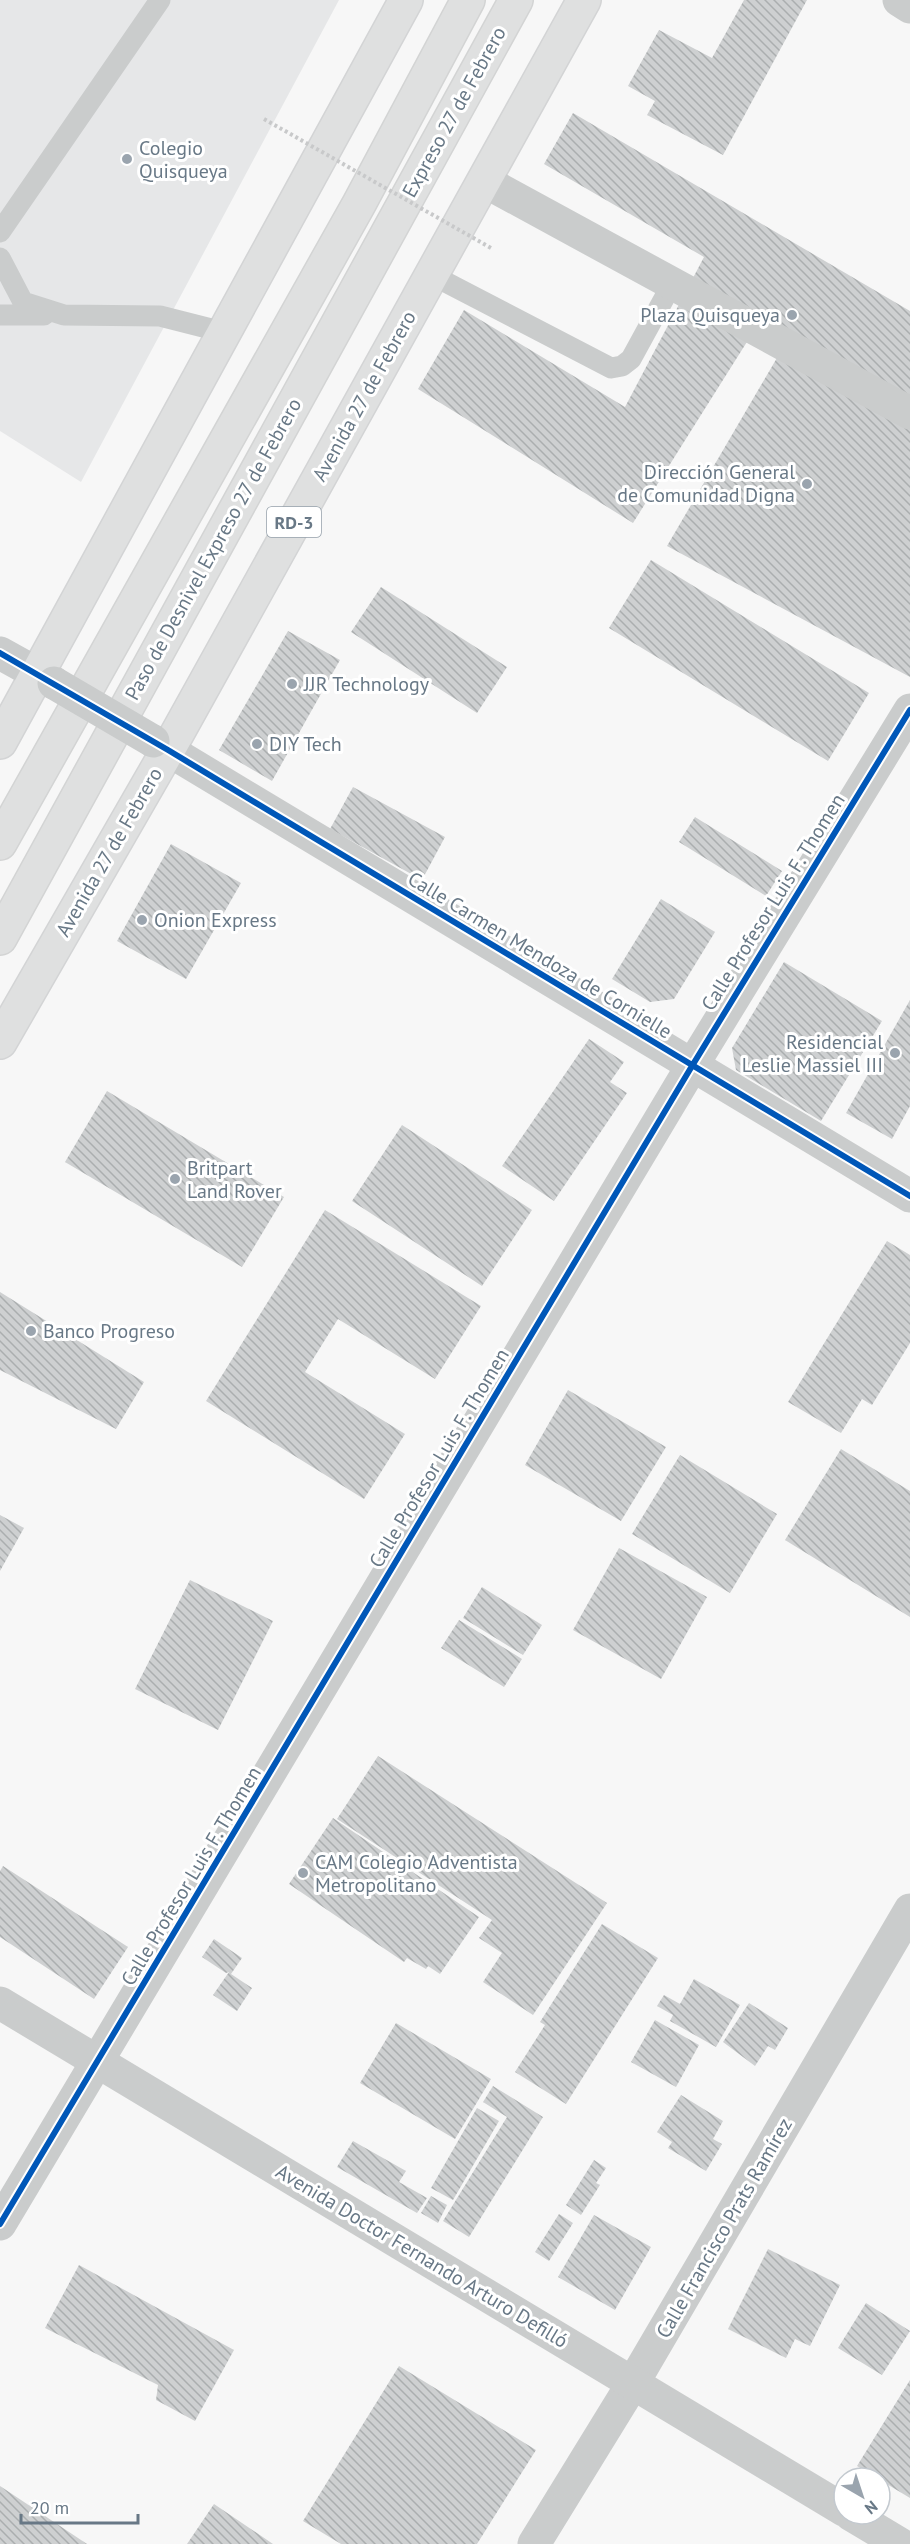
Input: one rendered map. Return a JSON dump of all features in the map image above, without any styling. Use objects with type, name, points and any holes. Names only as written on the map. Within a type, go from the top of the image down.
[{"type":"main road","points":[[0,742],[46,679],[223,332],[406,0]]},
{"type":"main road","name":"Expreso 27 de Febrero","points":[[359,204],[468,0]]},
{"type":"main road","name":"Expreso 27 de Febrero","points":[[392,224],[516,0]]},
{"type":"main road","name":"Avenida 27 de Febrero","points":[[0,1042],[160,746],[432,275],[584,0]]},
{"type":"main road","name":"Paso de Desnivel Expreso 27 de Febrero","points":[[0,843],[359,204]]},
{"type":"main road","name":"Paso de Desnivel Expreso 27 de Febrero","points":[[0,938],[392,224]]},
{"type":"street","points":[[899,0],[910,7]]},
{"type":"street","points":[[484,181],[910,413]]},
{"type":"street","points":[[0,653],[46,679]]},
{"type":"street","name":"Calle Carmen Mendoza de Cornielle","points":[[46,679],[910,1196]]},
{"type":"street","name":"Calle Profesor Luis F. Thomen","points":[[0,2224],[99,2062],[692,1066],[910,710]]},
{"type":"street","name":"Calle Francisco Prats Ramírez","points":[[534,2544],[633,2383],[910,1910]]},
{"type":"street","name":"Avenida Doctor Fernando Arturo Defilló","points":[[0,2003],[832,2503]]},
{"type":"street","points":[[870,2526],[900,2544]]},
{"type":"lane","points":[[0,232],[160,0]]},
{"type":"lane","points":[[0,260],[23,302],[64,315]]},
{"type":"lane","points":[[432,275],[610,368],[622,366],[631,359],[672,284]]},
{"type":"lane","points":[[0,315],[160,316],[223,332]]},
{"type":"path","points":[[264,119],[491,248]]},
{"type":"shaded area","name":"Colegio Quisqueya","points":[[0,0],[339,0],[81,482],[0,431]]},
{"type":"building","points":[[744,0],[807,0],[723,155],[647,115],[655,101],[628,86],[659,30],[712,58]]},
{"type":"building","name":"Plaza Quisqueya","points":[[573,113],[910,311],[910,397],[762,318],[633,523],[418,389],[464,310],[625,407],[704,257],[544,164]]},
{"type":"building","name":"Dirección General de Comunidad Digna","points":[[781,351],[910,422],[910,677],[667,546]]},
{"type":"building","points":[[651,560],[869,693],[828,761],[609,628]]},
{"type":"building","points":[[381,587],[507,667],[477,713],[351,632]]},
{"type":"building","name":"JJR Technology","points":[[288,631],[340,660],[272,781],[219,750]]},
{"type":"building","points":[[353,787],[445,837],[422,880],[330,829]]},
{"type":"building","points":[[695,817],[782,871],[766,896],[679,842]]},
{"type":"building","points":[[171,844],[241,883],[186,979],[117,941]]},
{"type":"building","points":[[661,899],[715,932],[674,999],[650,1002],[612,979]]},
{"type":"building","points":[[784,962],[882,1021],[821,1121],[736,1070],[732,1048]]},
{"type":"building","name":"Residencial Leslie Massiel III","points":[[910,1000],[910,1106],[892,1139],[846,1113]]},
{"type":"building","points":[[589,1039],[624,1062],[610,1082],[627,1093],[554,1201],[502,1166]]},
{"type":"building","name":"Britpart Land Rover","points":[[107,1091],[284,1197],[242,1267],[65,1162]]},
{"type":"building","points":[[402,1125],[532,1210],[482,1286],[352,1201]]},
{"type":"building","points":[[325,1210],[481,1306],[435,1379],[338,1319],[305,1372],[405,1434],[364,1499],[206,1401]]},
{"type":"building","points":[[887,1241],[910,1255],[910,1343],[872,1405],[862,1399],[841,1433],[788,1402]]},
{"type":"building","name":"Banco Progreso","points":[[0,1292],[144,1382],[116,1429],[0,1370]]},
{"type":"building","points":[[568,1390],[666,1447],[621,1521],[525,1465]]},
{"type":"building","points":[[841,1449],[910,1491],[910,1617],[785,1540]]},
{"type":"building","points":[[680,1455],[777,1514],[730,1593],[632,1534]]},
{"type":"building","points":[[0,1515],[24,1528],[0,1571]]},
{"type":"building","points":[[619,1548],[707,1597],[661,1679],[573,1630]]},
{"type":"building","points":[[190,1580],[273,1621],[218,1730],[135,1689]]},
{"type":"building","points":[[482,1587],[542,1625],[523,1655],[463,1618]]},
{"type":"building","points":[[459,1620],[522,1659],[504,1687],[441,1648]]},
{"type":"building","points":[[378,1756],[607,1903],[533,2015],[483,1982],[502,1953],[479,1938],[492,1920],[337,1819]]},
{"type":"building","points":[[333,1818],[479,1917],[440,1974],[428,1966],[426,1969],[407,1958],[404,1962],[289,1884]]},
{"type":"building","points":[[3,1866],[128,1947],[94,1999],[0,1937],[0,1871]]},
{"type":"building","points":[[602,1924],[658,1958],[566,2104],[515,2072],[545,2025],[540,2022]]},
{"type":"building","points":[[214,1939],[242,1958],[231,1974],[252,1988],[237,2011],[213,1995],[229,1972],[226,1973],[202,1957]]},
{"type":"building","points":[[694,1979],[740,2005],[716,2047],[670,2021],[673,2015],[657,2006],[664,1995],[680,2004]]},
{"type":"building","points":[[749,2003],[788,2028],[775,2050],[768,2046],[755,2066],[723,2042]]},
{"type":"building","points":[[655,2020],[699,2045],[676,2087],[631,2062]]},
{"type":"building","points":[[396,2023],[491,2079],[455,2139],[360,2083]]},
{"type":"building","points":[[493,2086],[543,2117],[469,2237],[443,2221],[507,2117],[483,2102]]},
{"type":"building","points":[[681,2095],[723,2121],[713,2139],[722,2144],[706,2171],[668,2148],[672,2142],[657,2132]]},
{"type":"building","points":[[477,2108],[499,2121],[453,2200],[431,2188]]},
{"type":"building","points":[[353,2141],[406,2171],[399,2182],[427,2198],[417,2213],[337,2167]]},
{"type":"building","points":[[594,2160],[606,2168],[596,2183],[600,2185],[581,2215],[566,2205]]},
{"type":"building","points":[[431,2196],[447,2205],[438,2223],[421,2213]]},
{"type":"building","points":[[559,2214],[573,2223],[549,2261],[535,2252]]},
{"type":"building","points":[[594,2215],[651,2247],[615,2310],[558,2277]]},
{"type":"building","points":[[768,2249],[840,2285],[810,2346],[795,2339],[786,2358],[728,2329]]},
{"type":"building","points":[[79,2265],[234,2350],[195,2421],[156,2400],[158,2385],[45,2328]]},
{"type":"building","points":[[866,2303],[910,2331],[882,2375],[838,2348]]},
{"type":"building","points":[[399,2366],[536,2450],[477,2544],[341,2544],[303,2521]]},
{"type":"building","points":[[910,2380],[910,2498],[892,2487],[892,2466],[857,2466]]},
{"type":"building","points":[[0,2486],[87,2544],[0,2544]]},
{"type":"building","points":[[214,2504],[273,2544],[187,2544]]},
{"type":"cycle path","points":[[0,653],[168,750],[910,1196]]},
{"type":"cycle path","points":[[0,2224],[692,1066],[910,710]]},
{"type":"place","name":"Colegio Quisqueya","points":[[127,159]]},
{"type":"place","name":"Plaza Quisqueya","points":[[792,315]]},
{"type":"place","name":"Dirección General de Comunidad Digna","points":[[807,484]]},
{"type":"place","name":"JJR Technology","points":[[292,684]]},
{"type":"place","name":"DIY Tech","points":[[257,744]]},
{"type":"place","name":"Onion Express","points":[[142,920]]},
{"type":"place","name":"Residencial Leslie Massiel III","points":[[895,1053]]},
{"type":"place","name":"Britpart Land Rover","points":[[175,1179]]},
{"type":"place","name":"Banco Progreso","points":[[31,1331]]},
{"type":"place","name":"CAM Colegio Adventista Metropolitano","points":[[303,1873]]}]
